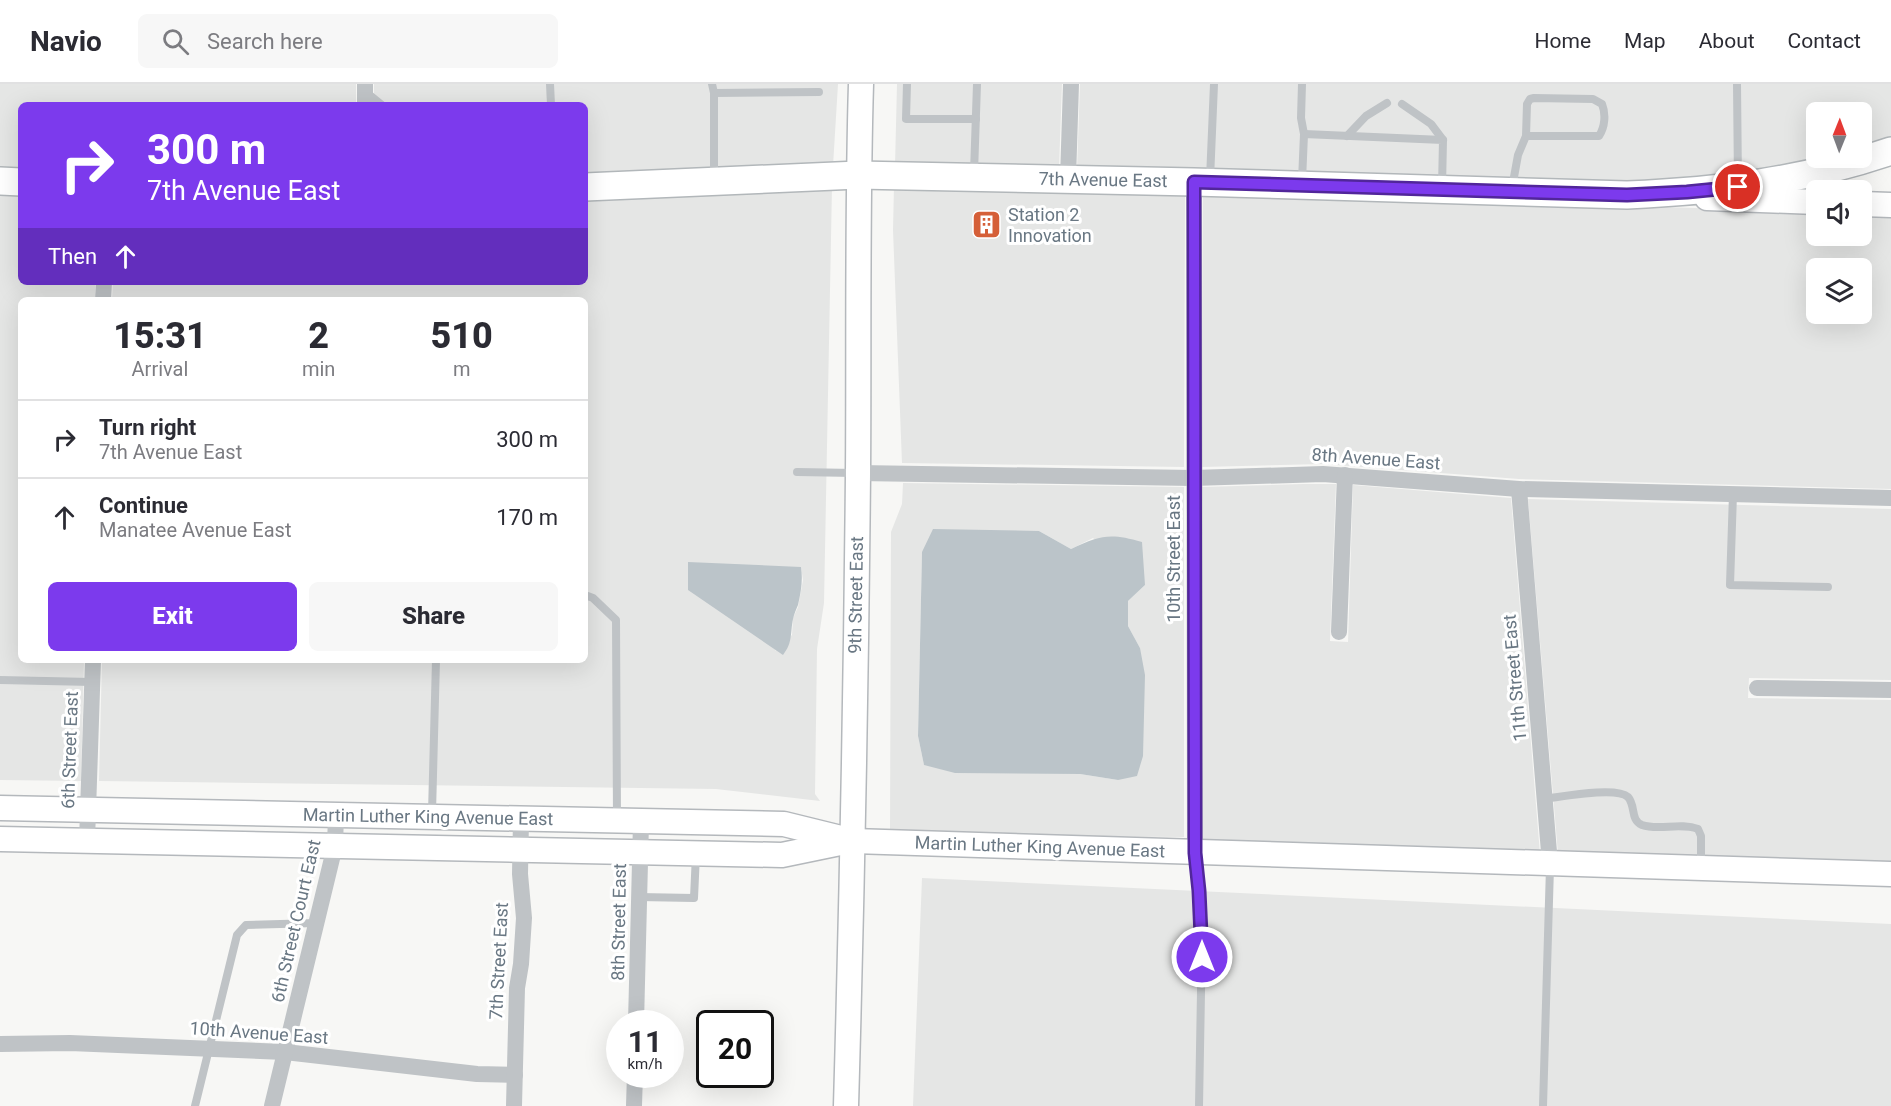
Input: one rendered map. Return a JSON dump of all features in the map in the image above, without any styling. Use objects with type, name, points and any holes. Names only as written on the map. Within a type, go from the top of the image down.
[{"type":"main road","name":"7th Avenue East","points":[[588,187],[858,175],[1202,182],[1627,195],[1687,192],[1738,193],[1851,164],[1891,151]]},
{"type":"main road","points":[[0,182],[18,182]]},
{"type":"street","name":"9th Street East","points":[[846,1106],[853,841],[858,472],[858,175],[861,84]]},
{"type":"street","points":[[1068,179],[1071,84]]},
{"type":"street","name":"10th Street East","points":[[1195,853],[1193,478],[1202,182]]},
{"type":"street","points":[[1738,193],[1806,201]]},
{"type":"street","points":[[1872,204],[1891,205]]},
{"type":"street","name":"8th Avenue East","points":[[858,472],[1193,478],[1345,474],[1519,489],[1891,498]]},
{"type":"street","points":[[1339,632],[1345,474]]},
{"type":"street","name":"11th Street East","points":[[1519,489],[1550,864]]},
{"type":"street","name":"6th Street East","points":[[87,841],[93,663]]},
{"type":"street","points":[[1757,688],[1891,690]]},
{"type":"street","name":"Martin Luther King Avenue East","points":[[0,808],[784,824],[853,841],[1891,874]]},
{"type":"street","name":"6th Street Court East","points":[[272,1106],[335,846],[336,815]]},
{"type":"street","name":"7th Street East","points":[[514,1106],[516,988],[521,964],[524,918],[520,851],[521,819]]},
{"type":"street","name":"8th Street East","points":[[636,1010],[641,822]]},
{"type":"street","name":"Martin Luther King Avenue East","points":[[0,839],[782,855],[853,841]]},
{"type":"street","name":"10th Avenue East","points":[[0,1044],[70,1043],[285,1052],[477,1074],[515,1075]]},
{"type":"street","points":[[634,1106],[635,1088]]},
{"type":"lane","points":[[550,84],[551,102]]},
{"type":"lane","points":[[907,84],[906,118],[976,119]]},
{"type":"lane","points":[[973,177],[977,84]]},
{"type":"lane","points":[[1202,182],[1214,84]]},
{"type":"lane","points":[[1302,84],[1301,118],[1304,134],[1302,185]]},
{"type":"lane","points":[[1737,84],[1738,193]]},
{"type":"lane","points":[[714,182],[713,89],[819,92]]},
{"type":"lane","points":[[1511,192],[1518,155],[1526,136],[1527,104],[1530,99],[1593,99],[1602,104],[1604,109],[1604,125],[1599,136],[1526,136]]},
{"type":"lane","points":[[1347,136],[1366,116],[1388,103]]},
{"type":"lane","points":[[1402,104],[1431,124],[1443,140],[1442,190]]},
{"type":"lane","points":[[1304,134],[1443,140]]},
{"type":"lane","points":[[797,472],[858,472]]},
{"type":"lane","points":[[1733,494],[1730,585],[1828,587]]},
{"type":"lane","points":[[588,596],[593,598],[616,620],[618,821]]},
{"type":"lane","points":[[432,817],[436,663]]},
{"type":"lane","points":[[0,680],[92,682]]},
{"type":"lane","points":[[1544,799],[1571,795],[1619,793],[1627,797],[1632,804],[1637,823],[1645,826],[1690,826],[1698,829],[1701,836],[1701,869]]},
{"type":"lane","name":"10th Street East","points":[[1195,853],[1202,935],[1199,1106]]},
{"type":"lane","points":[[639,897],[694,898],[696,854]]},
{"type":"lane","points":[[1543,1106],[1550,864]]},
{"type":"lane","points":[[195,1106],[211,1049],[237,935],[246,925],[316,923]]},
{"type":"shaded area","points":[[0,84],[356,84],[356,102],[18,102],[18,172],[0,171]]},
{"type":"shaded area","points":[[374,84],[838,84],[833,166],[588,177],[588,102],[374,102]]},
{"type":"shaded area","points":[[897,84],[1062,84],[1059,168],[895,166]]},
{"type":"shaded area","points":[[1080,84],[1891,84],[1891,140],[1872,147],[1872,102],[1806,102],[1806,165],[1795,168],[1627,185],[1077,169]]},
{"type":"shaded area","points":[[832,186],[824,603],[817,649],[815,794],[820,801],[716,789],[99,781],[102,663],[588,663],[588,297],[112,297],[113,285],[588,285],[588,197]],"holes":[[[801,567],[803,580],[798,607],[793,618],[792,635],[775,651]]]},
{"type":"shaded area","points":[[894,186],[1185,191],[1184,467],[902,463],[893,230]]},
{"type":"shaded area","points":[[0,191],[18,192],[18,285],[95,285],[95,297],[18,297],[18,663],[84,663],[81,781],[0,780]]},
{"type":"shaded area","points":[[1203,192],[1806,212],[1806,246],[1872,246],[1872,214],[1891,215],[1891,489],[1519,479],[1323,464],[1202,467]]},
{"type":"shaded area","points":[[903,483],[1184,487],[1184,837],[890,835],[891,532],[902,504]],"holes":[[[1039,531],[1071,549],[1093,538],[1145,585],[1128,601],[1128,626],[1140,648],[1118,780],[1080,774],[924,765],[918,736],[922,552]]]},
{"type":"shaded area","points":[[1336,484],[1330,641],[1348,642],[1353,485],[1511,498],[1540,854],[1203,847],[1202,487]]},
{"type":"shaded area","points":[[1528,499],[1891,509],[1891,680],[1749,678],[1748,698],[1891,700],[1891,864],[1558,854]]},
{"type":"shaded area","points":[[933,529],[1039,531],[1071,549],[1106,537],[1122,537],[1142,542],[1145,585],[1128,601],[1128,626],[1140,648],[1145,675],[1143,756],[1137,776],[1118,780],[1080,774],[955,773],[924,765],[918,736],[922,552]]},
{"type":"shaded area","points":[[688,562],[801,567],[802,581],[798,605],[793,619],[790,642],[783,655],[688,590]]},
{"type":"shaded area","points":[[922,878],[1891,924],[1891,1106],[913,1106]]},
{"type":"place","name":"Station 2 Innovation","points":[[987,225]]},
{"type":"route","points":[[1202,957],[1195,853],[1194,182],[1627,195],[1738,187]]}]
